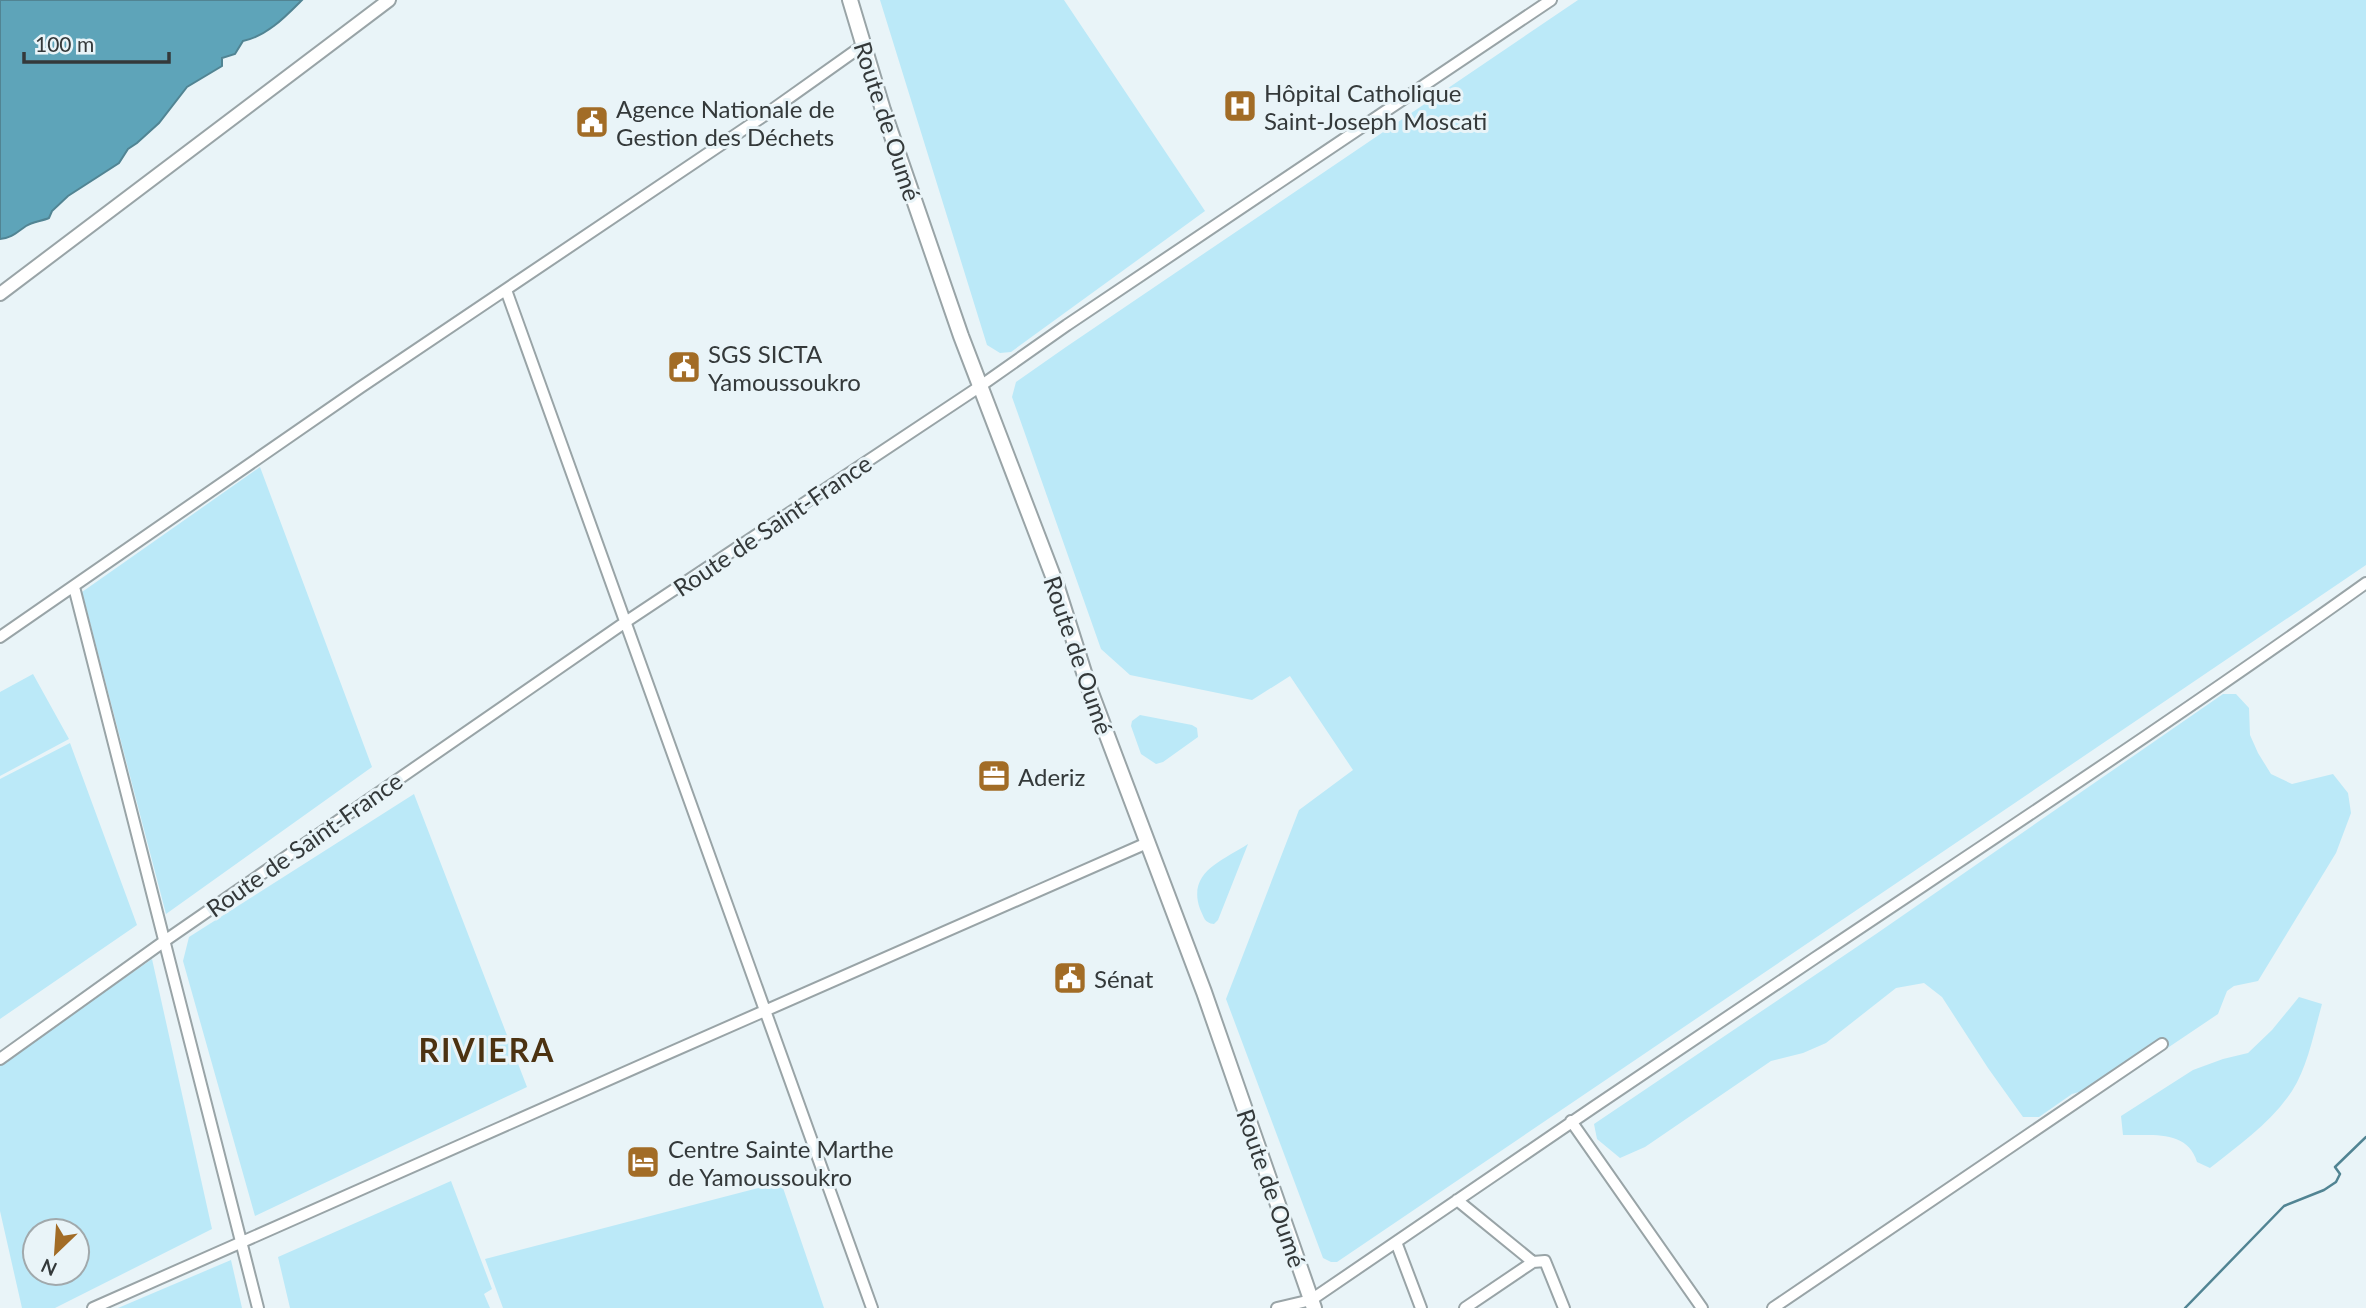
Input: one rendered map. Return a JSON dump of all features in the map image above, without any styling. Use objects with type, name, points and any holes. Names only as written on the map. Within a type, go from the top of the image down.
[{"type":"main road","name":"Route de Oumé","points":[[850,0],[862,46],[979,387],[1056,584],[1088,685],[1204,992],[1312,1304]]},
{"type":"street","points":[[0,294],[389,0]]},
{"type":"street","name":"Route de Saint-France","points":[[0,1059],[166,940],[627,621],[979,387],[1551,0]]},
{"type":"street","points":[[0,638],[350,395],[762,117],[862,46]]},
{"type":"street","points":[[506,290],[872,1308]]},
{"type":"street","points":[[1277,1308],[1312,1304],[1396,1242],[1571,1121],[2090,775],[2366,583]]},
{"type":"street","points":[[74,587],[258,1308]]},
{"type":"street","points":[[93,1308],[637,1068],[764,1009],[1147,843]]},
{"type":"street","points":[[1773,1308],[2162,1044]]},
{"type":"street","points":[[1571,1121],[1702,1308]]},
{"type":"street","points":[[1457,1200],[1533,1262]]},
{"type":"street","points":[[1396,1242],[1421,1308]]},
{"type":"street","points":[[1465,1308],[1533,1262],[1545,1261],[1564,1308]]},
{"type":"shaded area","points":[[0,0],[302,0],[275,25],[260,35],[243,41],[235,54],[222,58],[222,66],[187,87],[159,123],[128,149],[119,163],[68,196],[52,211],[49,218],[0,239]]},
{"type":"shaded area","points":[[880,0],[1064,0],[1205,211],[1011,352],[1000,353],[987,345]]},
{"type":"shaded area","points":[[1578,0],[2366,0],[2366,565],[1337,1262],[1331,1262],[1323,1258],[1226,999],[1299,810],[1353,770],[1290,676],[1252,700],[1130,675],[1101,649],[1012,397],[1016,382]]},
{"type":"shaded area","points":[[260,467],[372,767],[166,914],[82,592]]},
{"type":"shaded area","points":[[33,674],[69,739],[0,776],[0,692]]},
{"type":"shaded area","points":[[2223,694],[2236,694],[2249,708],[2250,735],[2271,774],[2292,784],[2333,774],[2348,793],[2351,813],[2336,853],[2258,981],[2234,986],[2227,991],[2218,1014],[2120,1080],[2072,1094],[2039,1117],[2023,1117],[1942,997],[1924,983],[1896,988],[1826,1043],[1803,1053],[1771,1061],[1645,1147],[1620,1158],[1597,1139],[1594,1124],[1876,934]]},
{"type":"shaded area","points":[[1140,715],[1192,725],[1197,728],[1198,737],[1163,762],[1156,764],[1141,754],[1131,726],[1132,721]]},
{"type":"shaded area","points":[[70,743],[137,925],[0,1019],[0,779]]},
{"type":"shaded area","points":[[414,794],[527,1087],[255,1216],[183,961],[189,937]]},
{"type":"shaded area","points":[[1248,844],[1218,920],[1214,924],[1208,922],[1200,909],[1198,886],[1209,869]]},
{"type":"shaded area","points":[[152,959],[212,1229],[55,1308],[22,1308],[0,1211],[0,1064]]},
{"type":"shaded area","points":[[2299,997],[2322,1004],[2302,1071],[2284,1103],[2232,1151],[2210,1168],[2197,1162],[2192,1151],[2177,1139],[2156,1135],[2123,1135],[2121,1116],[2193,1070],[2248,1053],[2272,1030]]},
{"type":"shaded area","points":[[451,1181],[492,1289],[484,1294],[490,1308],[290,1308],[278,1257]]},
{"type":"shaded area","points":[[781,1182],[824,1308],[503,1308],[485,1259]]},
{"type":"shaded area","points":[[231,1260],[242,1308],[118,1308]]},
{"type":"waterway","points":[[2185,1308],[2284,1206],[2324,1190],[2336,1182],[2340,1174],[2335,1167],[2366,1137]]},
{"type":"place","name":"Hôpital Catholique Saint-Joseph Moscati","points":[[1240,106]]},
{"type":"place","name":"Agence Nationale de Gestion des Déchets","points":[[592,122]]},
{"type":"place","name":"SGS SICTA Yamoussoukro","points":[[684,367]]},
{"type":"place","name":"Aderiz","points":[[994,776]]},
{"type":"place","name":"Sénat","points":[[1070,978]]},
{"type":"place","name":"Centre Sainte Marthe de Yamoussoukro","points":[[643,1162]]},
{"type":"district","name":"RIVIERA","points":[[487,1049]]}]
